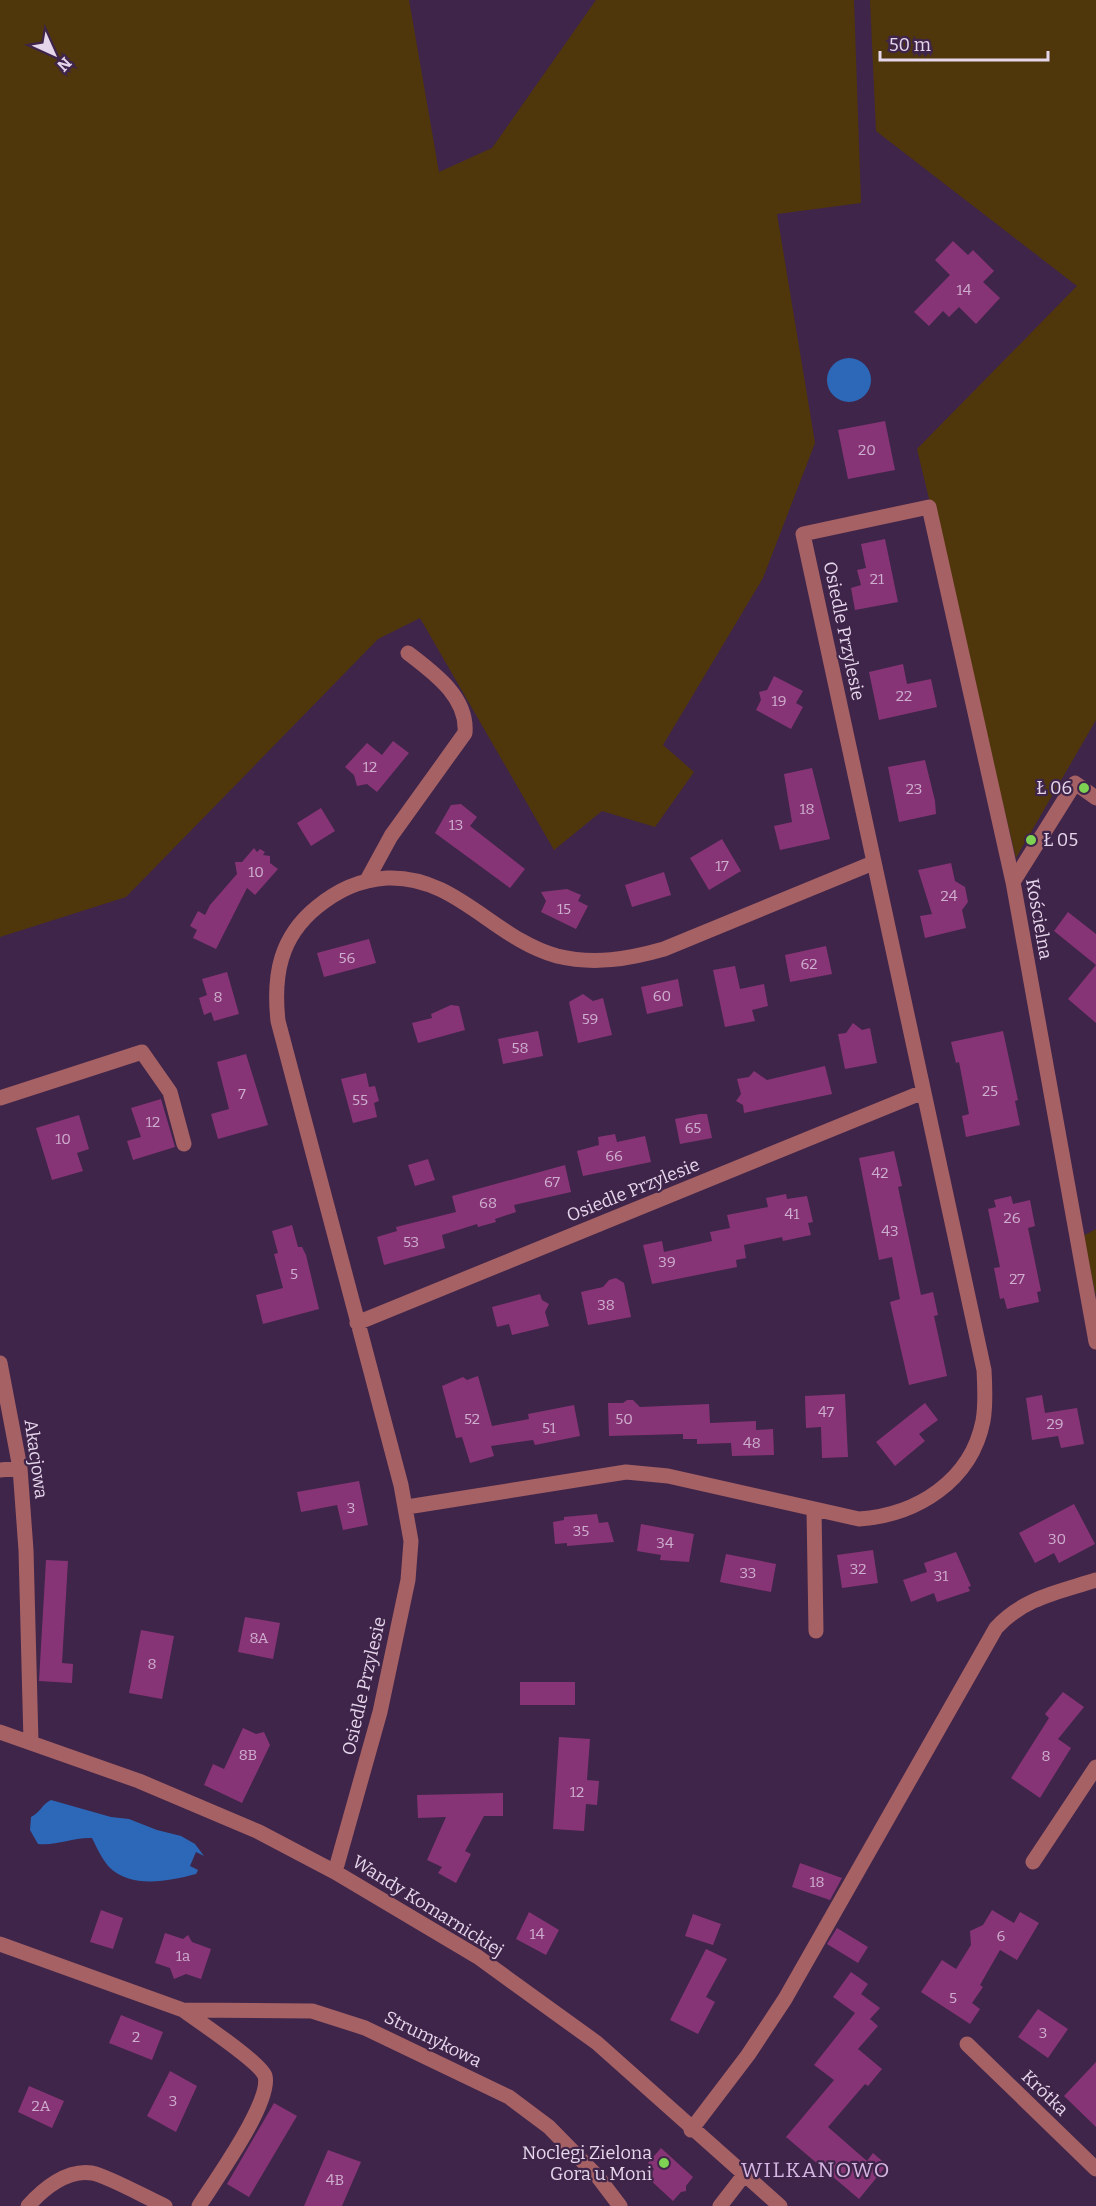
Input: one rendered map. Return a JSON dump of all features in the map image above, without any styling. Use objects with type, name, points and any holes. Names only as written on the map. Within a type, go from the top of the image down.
[{"type":"street","name":"Osiedle Przylesie","points":[[407,1507],[626,1472],[678,1478],[859,1519],[884,1517],[912,1508],[937,1494],[959,1472],[974,1447],[983,1422],[984,1371],[803,534],[929,507]]},
{"type":"street","name":"Kościelna","points":[[929,507],[1013,882],[1096,1340]]},
{"type":"street","points":[[367,880],[391,836],[465,733],[466,718],[446,683],[408,653]]},
{"type":"street","points":[[1013,882],[1075,783],[1096,798]]},
{"type":"street","name":"Osiedle Przylesie","points":[[335,1872],[380,1712],[408,1580],[411,1540],[407,1507],[278,1021],[275,996],[277,970],[286,941],[306,915],[336,892],[367,880],[402,878],[428,883],[455,896],[532,947],[558,956],[596,961],[629,959],[664,949],[873,863]]},
{"type":"street","points":[[0,1098],[142,1052],[170,1092],[184,1144]]},
{"type":"street","name":"Osiedle Przylesie","points":[[357,1323],[923,1092]]},
{"type":"street","name":"Akacjowa","points":[[0,1363],[20,1468],[26,1550],[31,1742]]},
{"type":"street","points":[[0,1470],[20,1468]]},
{"type":"street","points":[[814,1509],[816,1632]]},
{"type":"street","points":[[692,2130],[742,2064],[785,1999],[996,1628],[1010,1613],[1027,1602],[1096,1580]]},
{"type":"street","name":"Wandy Komarnickiej","points":[[0,1732],[139,1781],[259,1832],[335,1872],[478,1958],[597,2043],[780,2206]]},
{"type":"street","points":[[1033,1862],[1096,1767]]},
{"type":"street","name":"Strumykowa","points":[[0,1944],[183,2010],[254,2063],[265,2075],[265,2090],[256,2115],[199,2206]]},
{"type":"street","name":"Strumykowa","points":[[183,2010],[312,2011],[365,2028],[508,2097],[549,2127],[598,2177],[621,2206]]},
{"type":"street","name":"Krótka","points":[[967,2044],[1096,2169]]},
{"type":"street","points":[[27,2206],[43,2189],[69,2176],[92,2173],[165,2206]]},
{"type":"street","points":[[720,2206],[744,2175]]},
{"type":"shaded area","points":[[0,0],[409,0],[439,172],[492,148],[596,0],[854,0],[861,203],[777,214],[815,443],[763,578],[663,745],[694,772],[655,827],[602,811],[554,850],[420,618],[378,639],[126,897],[0,937]]},
{"type":"shaded area","points":[[870,0],[1096,0],[1096,720],[1016,858],[917,449],[1077,286],[876,131]]},
{"type":"shaded area","points":[[1096,1229],[1096,1296],[1083,1236]]},
{"type":"water","points":[[849,358],[864,365],[871,380],[864,395],[849,402],[834,395],[827,380],[834,365]]},
{"type":"water","points":[[51,1800],[111,1817],[129,1819],[181,1836],[195,1844],[204,1856],[196,1852],[190,1866],[198,1870],[196,1874],[162,1881],[139,1881],[128,1878],[109,1867],[92,1838],[38,1844],[30,1830],[31,1817]]},
{"type":"building","points":[[953,241],[968,255],[973,250],[994,271],[983,282],[1000,298],[976,324],[959,307],[949,317],[943,311],[929,326],[914,312],[950,275],[935,260]]},
{"type":"building","points":[[885,421],[895,470],[848,479],[838,430]]},
{"type":"building","points":[[885,539],[898,602],[855,610],[851,588],[861,585],[857,570],[866,568],[861,544]]},
{"type":"building","points":[[903,664],[907,684],[931,679],[937,707],[879,720],[869,672]]},
{"type":"building","points":[[774,676],[803,691],[796,703],[803,707],[791,729],[756,710],[761,700],[759,692],[767,690]]},
{"type":"building","points":[[393,741],[409,753],[377,792],[367,784],[357,786],[354,775],[345,767],[367,743],[382,755]]},
{"type":"building","points":[[925,760],[936,814],[899,822],[888,767]]},
{"type":"building","points":[[812,768],[830,839],[780,850],[774,826],[792,822],[784,774]]},
{"type":"building","points":[[461,804],[477,817],[470,826],[525,869],[510,888],[435,833],[451,805]]},
{"type":"building","points":[[321,808],[335,831],[311,846],[297,823]]},
{"type":"building","points":[[722,839],[741,871],[709,890],[690,858]]},
{"type":"building","points":[[254,848],[257,852],[260,849],[265,852],[263,855],[270,856],[270,863],[278,869],[255,895],[247,888],[216,949],[193,938],[197,930],[190,926],[198,911],[205,915],[210,905],[237,874],[235,862],[242,862]]},
{"type":"building","points":[[951,863],[955,881],[965,887],[968,902],[962,910],[966,928],[925,938],[920,916],[932,914],[918,870]]},
{"type":"building","points":[[664,872],[671,895],[632,907],[625,885]]},
{"type":"building","points":[[567,889],[581,895],[578,901],[588,906],[576,929],[541,912],[546,901],[541,892]]},
{"type":"building","points":[[1068,912],[1096,934],[1096,965],[1054,931]]},
{"type":"building","points":[[369,939],[376,963],[324,977],[317,953]]},
{"type":"building","points":[[826,946],[832,974],[790,982],[785,955]]},
{"type":"building","points":[[1096,965],[1096,1023],[1068,999]]},
{"type":"building","points":[[735,966],[740,989],[764,984],[768,1006],[752,1010],[755,1021],[725,1027],[713,970]]},
{"type":"building","points":[[227,972],[239,1014],[214,1021],[211,1012],[204,1015],[199,998],[207,995],[202,979]]},
{"type":"building","points":[[678,979],[683,1006],[647,1014],[641,987]]},
{"type":"building","points":[[583,994],[593,1001],[603,998],[612,1035],[578,1043],[569,1002]]},
{"type":"building","points":[[451,1005],[459,1006],[465,1030],[418,1043],[412,1023],[432,1018],[431,1014]]},
{"type":"building","points":[[853,1023],[862,1030],[870,1028],[877,1063],[845,1069],[838,1034],[846,1033]]},
{"type":"building","points":[[538,1031],[543,1056],[503,1064],[498,1039]]},
{"type":"building","points":[[1003,1031],[1018,1100],[1015,1101],[1020,1125],[966,1137],[962,1116],[969,1114],[959,1062],[956,1063],[951,1042]]},
{"type":"building","points":[[246,1054],[268,1125],[218,1139],[211,1114],[229,1109],[217,1062]]},
{"type":"building","points":[[825,1066],[832,1094],[744,1113],[743,1105],[736,1101],[741,1094],[737,1079],[749,1077],[754,1071],[767,1080]]},
{"type":"building","points":[[366,1073],[369,1087],[375,1086],[379,1101],[374,1103],[377,1117],[353,1123],[341,1079]]},
{"type":"building","points":[[161,1099],[175,1147],[133,1160],[127,1141],[141,1137],[131,1108]]},
{"type":"building","points":[[707,1114],[712,1138],[680,1144],[675,1119]]},
{"type":"building","points":[[79,1115],[89,1149],[77,1153],[83,1171],[52,1180],[36,1128]]},
{"type":"building","points":[[615,1134],[617,1142],[645,1136],[651,1162],[583,1176],[577,1151],[599,1145],[598,1137]]},
{"type":"building","points":[[894,1151],[902,1186],[898,1187],[921,1295],[933,1292],[938,1315],[934,1316],[947,1376],[909,1385],[890,1302],[900,1299],[892,1257],[879,1260],[859,1158]]},
{"type":"building","points":[[428,1159],[435,1180],[415,1186],[408,1165]]},
{"type":"building","points":[[565,1165],[571,1192],[514,1205],[516,1212],[495,1219],[496,1222],[478,1227],[477,1224],[442,1235],[445,1248],[384,1265],[377,1237],[397,1231],[396,1227],[456,1212],[452,1196]]},
{"type":"building","points":[[786,1194],[787,1199],[807,1196],[813,1222],[808,1223],[811,1235],[783,1241],[782,1237],[744,1245],[746,1258],[736,1260],[737,1267],[652,1284],[643,1245],[662,1241],[664,1252],[712,1241],[710,1232],[730,1228],[727,1215],[768,1207],[766,1198]]},
{"type":"building","points":[[1011,1196],[1013,1204],[1030,1200],[1035,1226],[1028,1228],[1041,1291],[1037,1292],[1039,1302],[1007,1309],[1004,1298],[1000,1299],[994,1268],[1000,1267],[988,1209],[996,1207],[994,1200]]},
{"type":"building","points":[[292,1225],[298,1247],[302,1247],[306,1255],[319,1309],[263,1324],[256,1295],[283,1288],[274,1254],[278,1253],[272,1231]]},
{"type":"building","points":[[616,1278],[624,1283],[631,1317],[588,1325],[581,1292],[603,1287],[609,1280]]},
{"type":"building","points":[[540,1294],[542,1300],[549,1304],[545,1312],[549,1326],[512,1335],[509,1324],[497,1327],[492,1307]]},
{"type":"building","points":[[478,1376],[492,1426],[529,1419],[528,1414],[574,1405],[580,1436],[535,1445],[533,1440],[491,1446],[494,1456],[470,1463],[462,1437],[456,1438],[442,1386],[463,1377],[467,1380]]},
{"type":"building","points":[[845,1394],[848,1457],[822,1458],[821,1427],[806,1428],[805,1396]]},
{"type":"building","points":[[1042,1395],[1045,1413],[1077,1408],[1084,1444],[1061,1448],[1058,1436],[1032,1440],[1026,1398]]},
{"type":"building","points":[[633,1400],[640,1407],[709,1404],[710,1423],[756,1421],[756,1430],[773,1429],[774,1455],[732,1456],[731,1443],[697,1444],[697,1439],[683,1439],[683,1434],[609,1436],[608,1403],[623,1403]]},
{"type":"building","points":[[925,1403],[938,1420],[919,1434],[925,1441],[895,1466],[876,1442]]},
{"type":"building","points":[[359,1481],[368,1525],[343,1530],[337,1505],[301,1512],[297,1492]]},
{"type":"building","points":[[1074,1504],[1095,1544],[1059,1563],[1054,1553],[1035,1563],[1019,1533]]},
{"type":"building","points":[[597,1514],[599,1523],[608,1522],[614,1542],[567,1546],[567,1543],[555,1544],[553,1522],[564,1520],[564,1517]]},
{"type":"building","points":[[641,1524],[694,1534],[689,1562],[660,1560],[661,1555],[637,1551]]},
{"type":"building","points":[[873,1550],[878,1583],[842,1588],[837,1555]]},
{"type":"building","points":[[956,1552],[971,1586],[968,1587],[970,1591],[937,1602],[934,1593],[911,1602],[903,1580],[927,1572],[924,1563]]},
{"type":"building","points":[[726,1554],[776,1564],[771,1592],[720,1582]]},
{"type":"building","points":[[46,1560],[68,1561],[62,1663],[73,1664],[72,1683],[39,1681]]},
{"type":"building","points":[[245,1617],[280,1623],[273,1659],[238,1652]]},
{"type":"building","points":[[141,1630],[174,1636],[162,1699],[129,1693]]},
{"type":"building","points":[[520,1682],[575,1682],[575,1705],[520,1705]]},
{"type":"building","points":[[1063,1692],[1084,1707],[1058,1739],[1071,1748],[1040,1798],[1011,1778],[1049,1718],[1045,1714]]},
{"type":"building","points":[[243,1728],[256,1734],[264,1732],[270,1745],[242,1803],[204,1785],[213,1764],[224,1769]]},
{"type":"building","points":[[559,1737],[590,1739],[587,1780],[599,1781],[597,1805],[586,1804],[584,1831],[553,1829]]},
{"type":"building","points":[[503,1793],[503,1816],[484,1816],[465,1851],[471,1854],[456,1883],[438,1873],[442,1867],[427,1860],[446,1817],[418,1818],[417,1795]]},
{"type":"building","points":[[800,1863],[842,1878],[830,1900],[792,1887]]},
{"type":"building","points":[[101,1910],[123,1918],[113,1949],[90,1942]]},
{"type":"building","points":[[992,1910],[1014,1923],[1020,1912],[1039,1923],[1017,1960],[1000,1950],[980,1985],[983,1987],[972,2003],[980,2009],[970,2024],[921,1992],[942,1960],[956,1969],[971,1945],[970,1931],[983,1925]]},
{"type":"building","points":[[529,1912],[559,1930],[546,1955],[516,1939]]},
{"type":"building","points":[[693,1914],[721,1924],[713,1945],[685,1936]]},
{"type":"building","points":[[837,1928],[868,1947],[858,1963],[827,1944]]},
{"type":"building","points":[[165,1933],[183,1939],[188,1935],[192,1942],[211,1949],[201,1979],[186,1974],[174,1979],[170,1968],[155,1963]]},
{"type":"building","points":[[706,1949],[727,1959],[706,1997],[715,2002],[698,2034],[670,2020]]},
{"type":"building","points":[[851,1972],[868,1984],[861,1994],[880,2008],[870,2019],[878,2026],[858,2049],[882,2069],[868,2086],[865,2084],[828,2127],[867,2161],[873,2153],[887,2165],[859,2199],[786,2137],[834,2080],[814,2065],[855,2013],[833,1997]]},
{"type":"building","points":[[1038,2009],[1068,2029],[1048,2058],[1018,2037]]},
{"type":"building","points":[[121,2015],[163,2032],[152,2060],[109,2043]]},
{"type":"building","points":[[1096,2062],[1096,2127],[1064,2096]]},
{"type":"building","points":[[170,2071],[197,2086],[176,2132],[147,2116]]},
{"type":"building","points":[[29,2086],[64,2101],[52,2128],[18,2112]]},
{"type":"building","points":[[274,2103],[297,2116],[249,2197],[227,2184]]},
{"type":"building","points":[[661,2148],[693,2177],[686,2186],[686,2191],[681,2192],[673,2201],[647,2177],[654,2169],[648,2163]]},
{"type":"building","points":[[328,2150],[361,2162],[342,2206],[304,2206]]},
{"type":"place","name":"Ł 06","points":[[1084,788]]},
{"type":"place","name":"Ł 05","points":[[1031,840]]},
{"type":"place","name":"Noclegi Zielona Gora u Moni","points":[[664,2163]]},
{"type":"district","name":"WILKANOWO","points":[[816,2170]]}]
